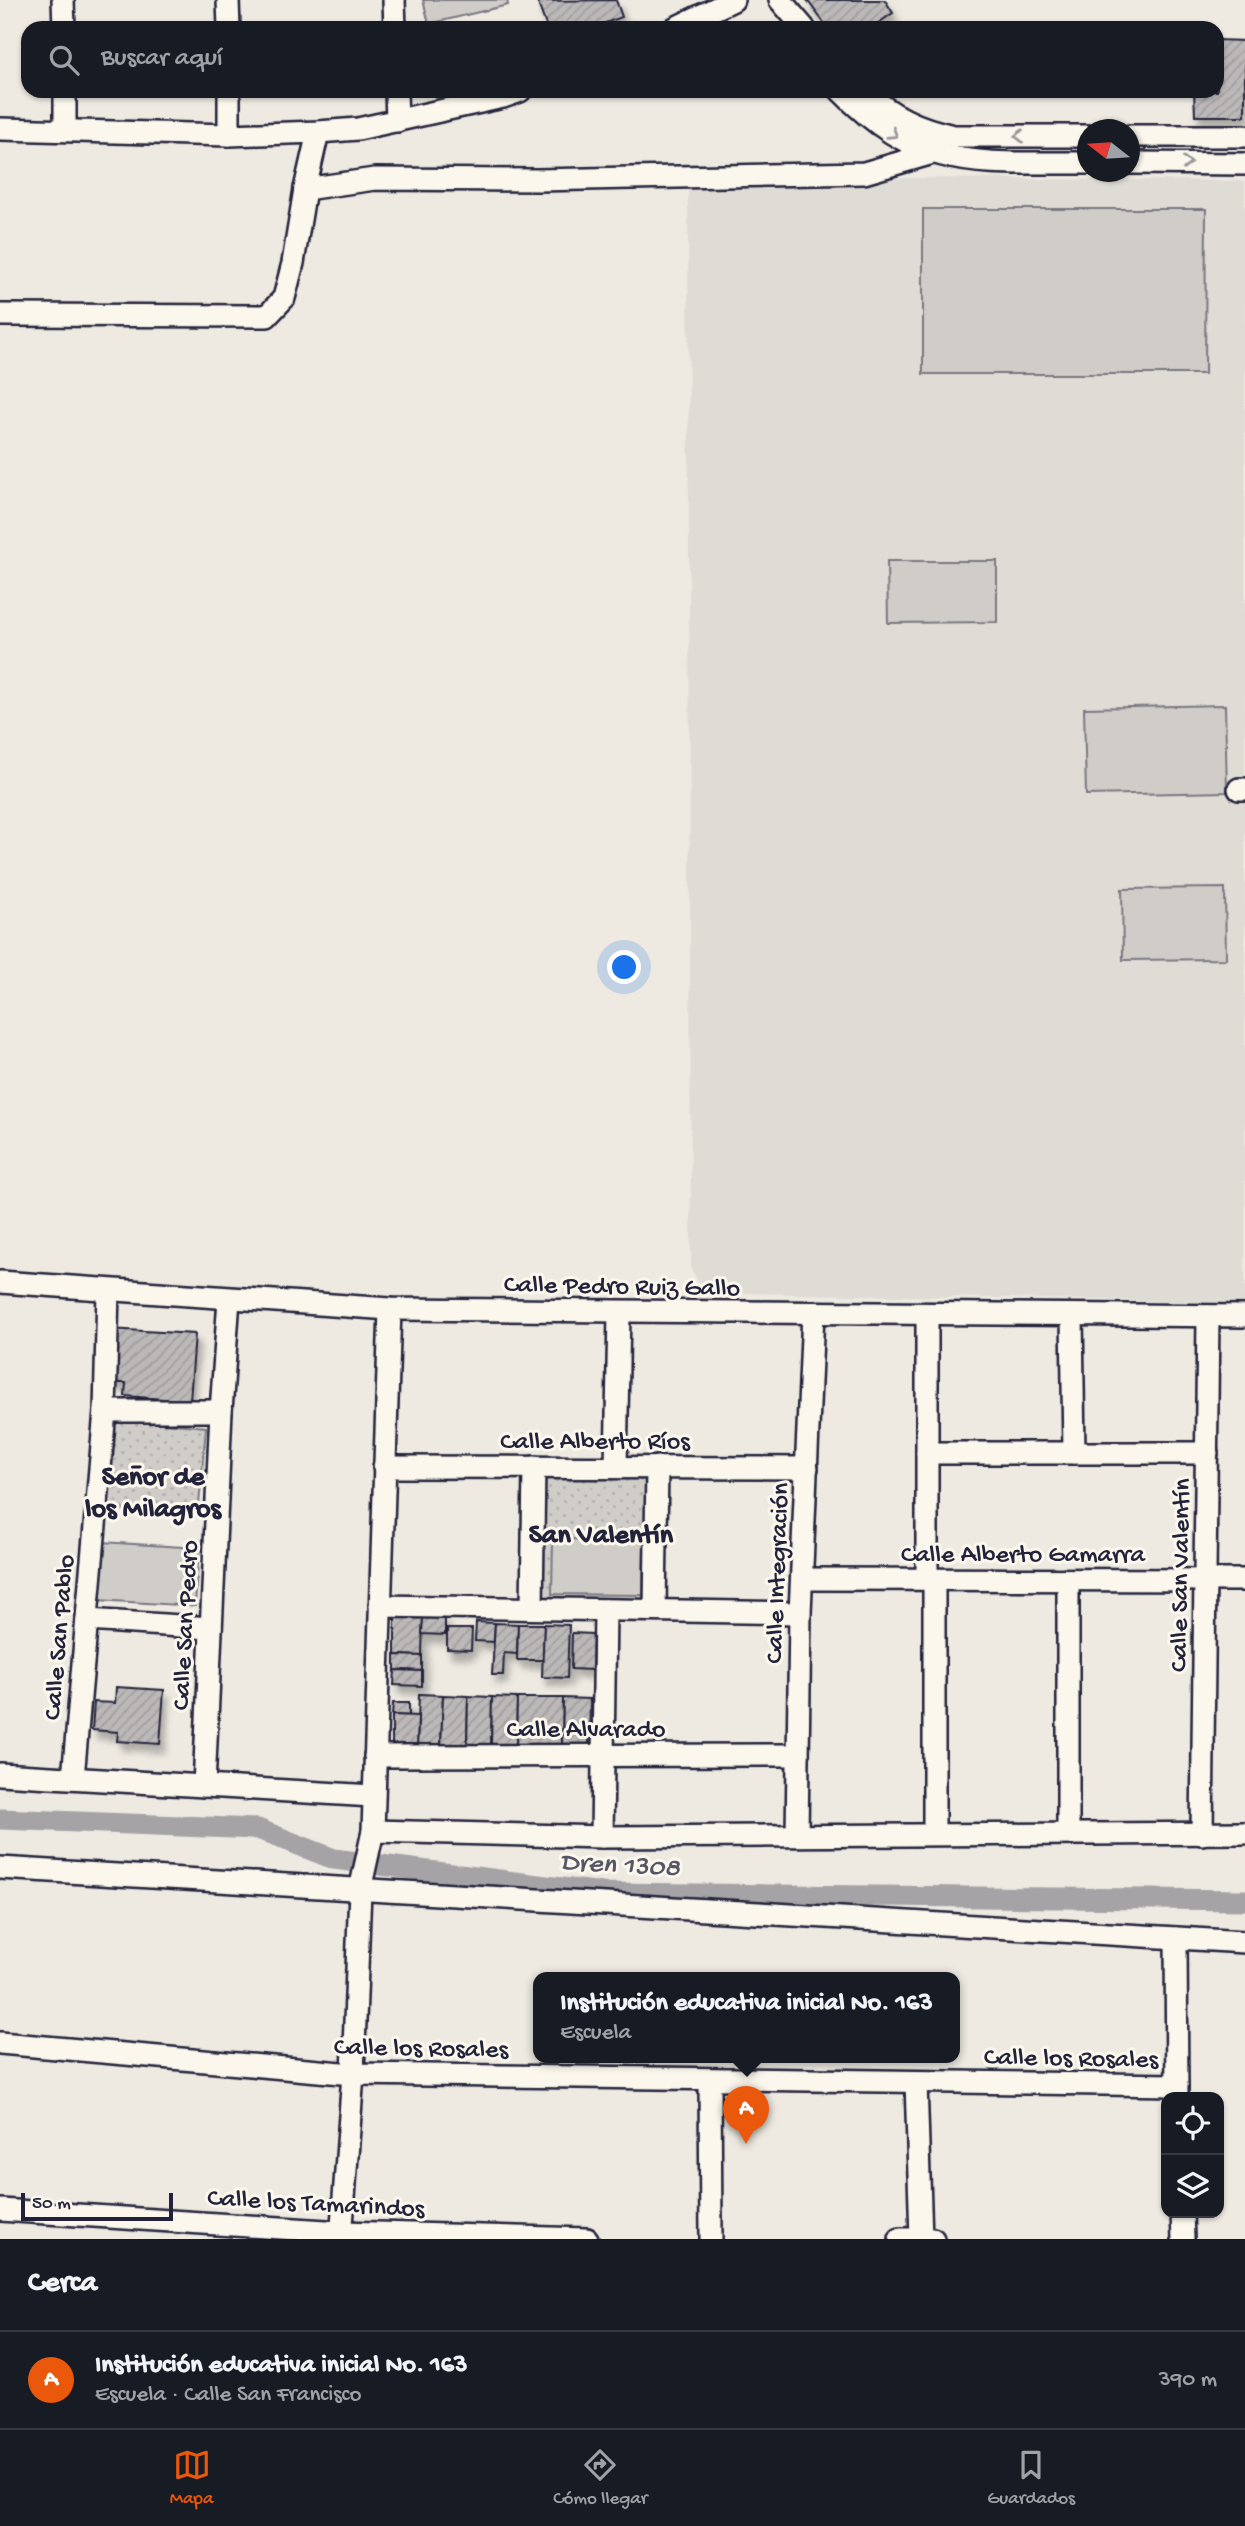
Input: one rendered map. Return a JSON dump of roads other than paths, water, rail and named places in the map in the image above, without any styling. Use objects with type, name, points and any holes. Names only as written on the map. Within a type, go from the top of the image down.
[{"type":"street","points":[[64,0],[64,21]]},
{"type":"street","points":[[228,0],[229,21]]},
{"type":"street","points":[[394,0],[395,21]]},
{"type":"street","points":[[690,21],[733,0]]},
{"type":"street","points":[[779,0],[792,21]]},
{"type":"street","points":[[779,0],[798,21]]},
{"type":"street","points":[[65,98],[65,129]]},
{"type":"street","points":[[229,98],[229,135]]},
{"type":"street","points":[[396,98],[397,121]]},
{"type":"street","points":[[0,129],[229,135],[318,132],[358,129],[499,98]]},
{"type":"street","points":[[849,98],[881,127],[909,144],[950,159],[1077,163]]},
{"type":"street","points":[[874,98],[893,114],[921,127],[954,136],[1077,136]]},
{"type":"street","points":[[0,315],[267,316],[284,298],[318,132]]},
{"type":"street","points":[[305,189],[375,179],[538,180],[864,173],[933,153],[944,134]]},
{"type":"street","points":[[1140,136],[1245,136]]},
{"type":"street","points":[[1140,163],[1245,164]]},
{"type":"street","name":"Calle Pedro Ruiz Gallo","points":[[0,1282],[390,1309],[1245,1316]]},
{"type":"street","name":"Calle San Pablo","points":[[73,1778],[105,1410],[108,1290]]},
{"type":"street","name":"Calle San Pedro","points":[[204,1786],[221,1411],[229,1299]]},
{"type":"street","points":[[341,2235],[353,2074],[360,1890],[373,1831],[390,1309]]},
{"type":"street","points":[[616,1467],[619,1312]]},
{"type":"street","name":"Calle Integración","points":[[797,1835],[800,1613],[813,1314]]},
{"type":"street","points":[[927,1314],[934,1834]]},
{"type":"street","points":[[1072,1315],[1074,1453]]},
{"type":"street","name":"Calle San Valentín","points":[[1202,1834],[1208,1316]]},
{"type":"street","points":[[105,1410],[221,1411]]},
{"type":"street","points":[[927,1453],[1207,1453]]},
{"type":"street","points":[[532,1608],[534,1467]]},
{"type":"street","points":[[655,1610],[657,1467]]},
{"type":"street","name":"Calle Alberto Ríos","points":[[384,1468],[807,1468]]},
{"type":"street","name":"Calle Alberto Gamarra","points":[[802,1579],[1245,1580]]},
{"type":"street","points":[[1068,1580],[1068,1832]]},
{"type":"street","points":[[380,1606],[800,1613]]},
{"type":"street","points":[[602,1837],[605,1610]]},
{"type":"street","points":[[87,1620],[211,1628]]},
{"type":"street","name":"Calle Alvarado","points":[[375,1756],[798,1755]]},
{"type":"street","points":[[0,1774],[373,1796]]},
{"type":"street","points":[[373,1831],[602,1837],[1068,1832],[1245,1833]]},
{"type":"street","points":[[0,1868],[1245,1942]]},
{"type":"street","points":[[1177,1938],[1177,2091]]},
{"type":"street","name":"Calle los Rosales","points":[[0,2043],[353,2074],[916,2081],[1177,2091]]},
{"type":"street","points":[[710,2079],[711,2239]]},
{"type":"street","points":[[916,2081],[921,2239]]},
{"type":"street","name":"Calle los Tamarindos","points":[[0,2210],[341,2235],[587,2239]]},
{"type":"street","points":[[1182,2218],[1183,2239]]},
{"type":"street","points":[[900,2239],[933,2239]]},
{"type":"waterway","name":"Dren 1308","points":[[0,1819],[258,1829],[334,1859],[602,1893],[1245,1900]]},
{"type":"place","name":"Institución educativa inicial No. 163","points":[[746,2144]]},
{"type":"district","name":"Señor de los Milagros","points":[[153,1490]]},
{"type":"district","name":"San Valentín","points":[[601,1532]]}]
